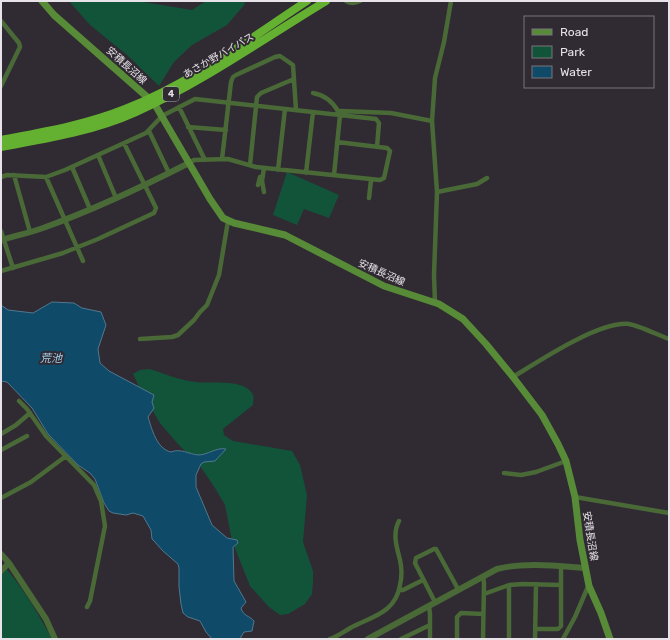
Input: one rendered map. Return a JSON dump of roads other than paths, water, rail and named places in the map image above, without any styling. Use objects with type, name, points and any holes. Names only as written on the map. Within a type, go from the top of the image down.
[{"type":"highway","points":[[284,16],[292,7],[301,1]]},
{"type":"highway","name":"あさか野バイパス","points":[[1,147],[66,134],[102,124],[136,112],[151,100],[202,70],[307,1]]},
{"type":"highway","name":"あさか野バイパス","points":[[1,140],[80,124],[151,100],[232,60],[326,1]]},
{"type":"highway","points":[[1,135],[43,131]]},
{"type":"highway","points":[[1,152],[26,145],[37,140]]},
{"type":"main road","name":"安積長沼線","points":[[42,1],[54,15],[151,100],[162,116],[214,207],[228,221],[285,235],[384,286],[435,302],[463,319],[486,344],[542,415],[566,461],[575,497],[580,540],[589,586],[610,639]]},
{"type":"street","points":[[346,1],[349,3],[360,1]]},
{"type":"street","points":[[435,302],[434,275],[437,192],[432,121],[435,78],[444,42],[451,1]]},
{"type":"street","points":[[1,22],[19,43],[20,47],[1,86]]},
{"type":"street","points":[[222,159],[233,77],[275,56],[280,56],[293,65],[296,110]]},
{"type":"street","points":[[250,165],[256,105],[259,94],[294,79]]},
{"type":"street","points":[[313,93],[320,94],[332,102],[338,113],[334,175]]},
{"type":"street","points":[[1,177],[14,175],[46,177],[72,167],[149,131],[162,116],[195,98],[313,112],[391,113],[432,121]]},
{"type":"street","points":[[179,107],[205,160]]},
{"type":"street","points":[[278,170],[284,109]]},
{"type":"street","points":[[306,173],[313,112]]},
{"type":"street","points":[[338,113],[376,119],[380,123],[377,147]]},
{"type":"street","points":[[188,127],[226,130]]},
{"type":"street","points":[[149,131],[170,173]]},
{"type":"street","points":[[2,240],[65,220],[145,185],[194,160],[222,159],[278,170],[371,180],[380,180],[384,178],[390,151],[387,148],[337,142]]},
{"type":"street","points":[[1,271],[63,253],[154,213],[156,208],[124,143]]},
{"type":"street","points":[[98,155],[116,198]]},
{"type":"street","points":[[72,167],[90,209]]},
{"type":"street","points":[[258,185],[263,168]]},
{"type":"street","points":[[263,168],[262,181],[264,192]]},
{"type":"street","points":[[14,175],[30,232]]},
{"type":"street","points":[[46,177],[84,261]]},
{"type":"street","points":[[437,192],[477,184],[486,178]]},
{"type":"street","points":[[369,198],[371,180]]},
{"type":"street","points":[[140,339],[166,338],[178,335],[208,305],[219,275],[228,221]]},
{"type":"street","points":[[1,231],[2,240],[13,268]]},
{"type":"street","points":[[513,377],[565,346],[603,328],[611,326],[630,324],[669,339]]},
{"type":"street","points":[[19,401],[30,413],[46,436],[94,486],[101,501],[105,521],[90,601],[87,607]]},
{"type":"street","points":[[1,434],[16,425],[30,413]]},
{"type":"street","points":[[1,450],[27,436]]},
{"type":"street","points":[[1,498],[31,482],[66,456]]},
{"type":"street","points":[[504,473],[521,474],[536,472],[566,461]]},
{"type":"street","points":[[575,497],[669,512]]},
{"type":"street","points":[[330,639],[382,613],[394,601],[399,590],[401,570],[395,534],[399,521]]},
{"type":"street","points":[[430,639],[432,604],[415,563],[416,558],[436,549],[458,589]]},
{"type":"street","points":[[1,554],[9,563],[46,618],[55,639]]},
{"type":"street","points":[[1,571],[9,563]]},
{"type":"street","points":[[535,629],[558,630],[561,626],[561,566]]},
{"type":"street","points":[[368,639],[458,589],[504,567],[561,566],[586,568]]},
{"type":"street","points":[[483,576],[483,639]]},
{"type":"street","points":[[399,590],[403,590],[423,580]]},
{"type":"street","points":[[535,639],[536,584]]},
{"type":"street","points":[[484,594],[509,585],[561,585]]},
{"type":"street","points":[[509,585],[509,639]]},
{"type":"street","points":[[563,639],[578,612],[589,586]]},
{"type":"street","points":[[457,639],[457,617],[461,613],[483,614]]},
{"type":"street","points":[[403,638],[430,624]]},
{"type":"water","name":"荒池","points":[[52,302],[74,303],[82,308],[101,312],[106,325],[98,349],[100,363],[109,371],[154,395],[152,402],[154,408],[148,417],[151,428],[162,447],[171,452],[181,451],[198,455],[219,449],[226,449],[215,461],[204,462],[201,464],[196,475],[196,487],[212,525],[227,538],[237,540],[238,543],[233,547],[234,581],[246,602],[241,608],[242,611],[254,621],[252,631],[244,632],[240,639],[212,639],[200,621],[188,617],[183,613],[179,587],[178,564],[152,539],[151,530],[143,516],[133,513],[126,515],[109,511],[104,503],[95,479],[90,473],[78,465],[48,434],[32,408],[7,382],[1,381],[1,305],[8,310],[33,313]]}]
